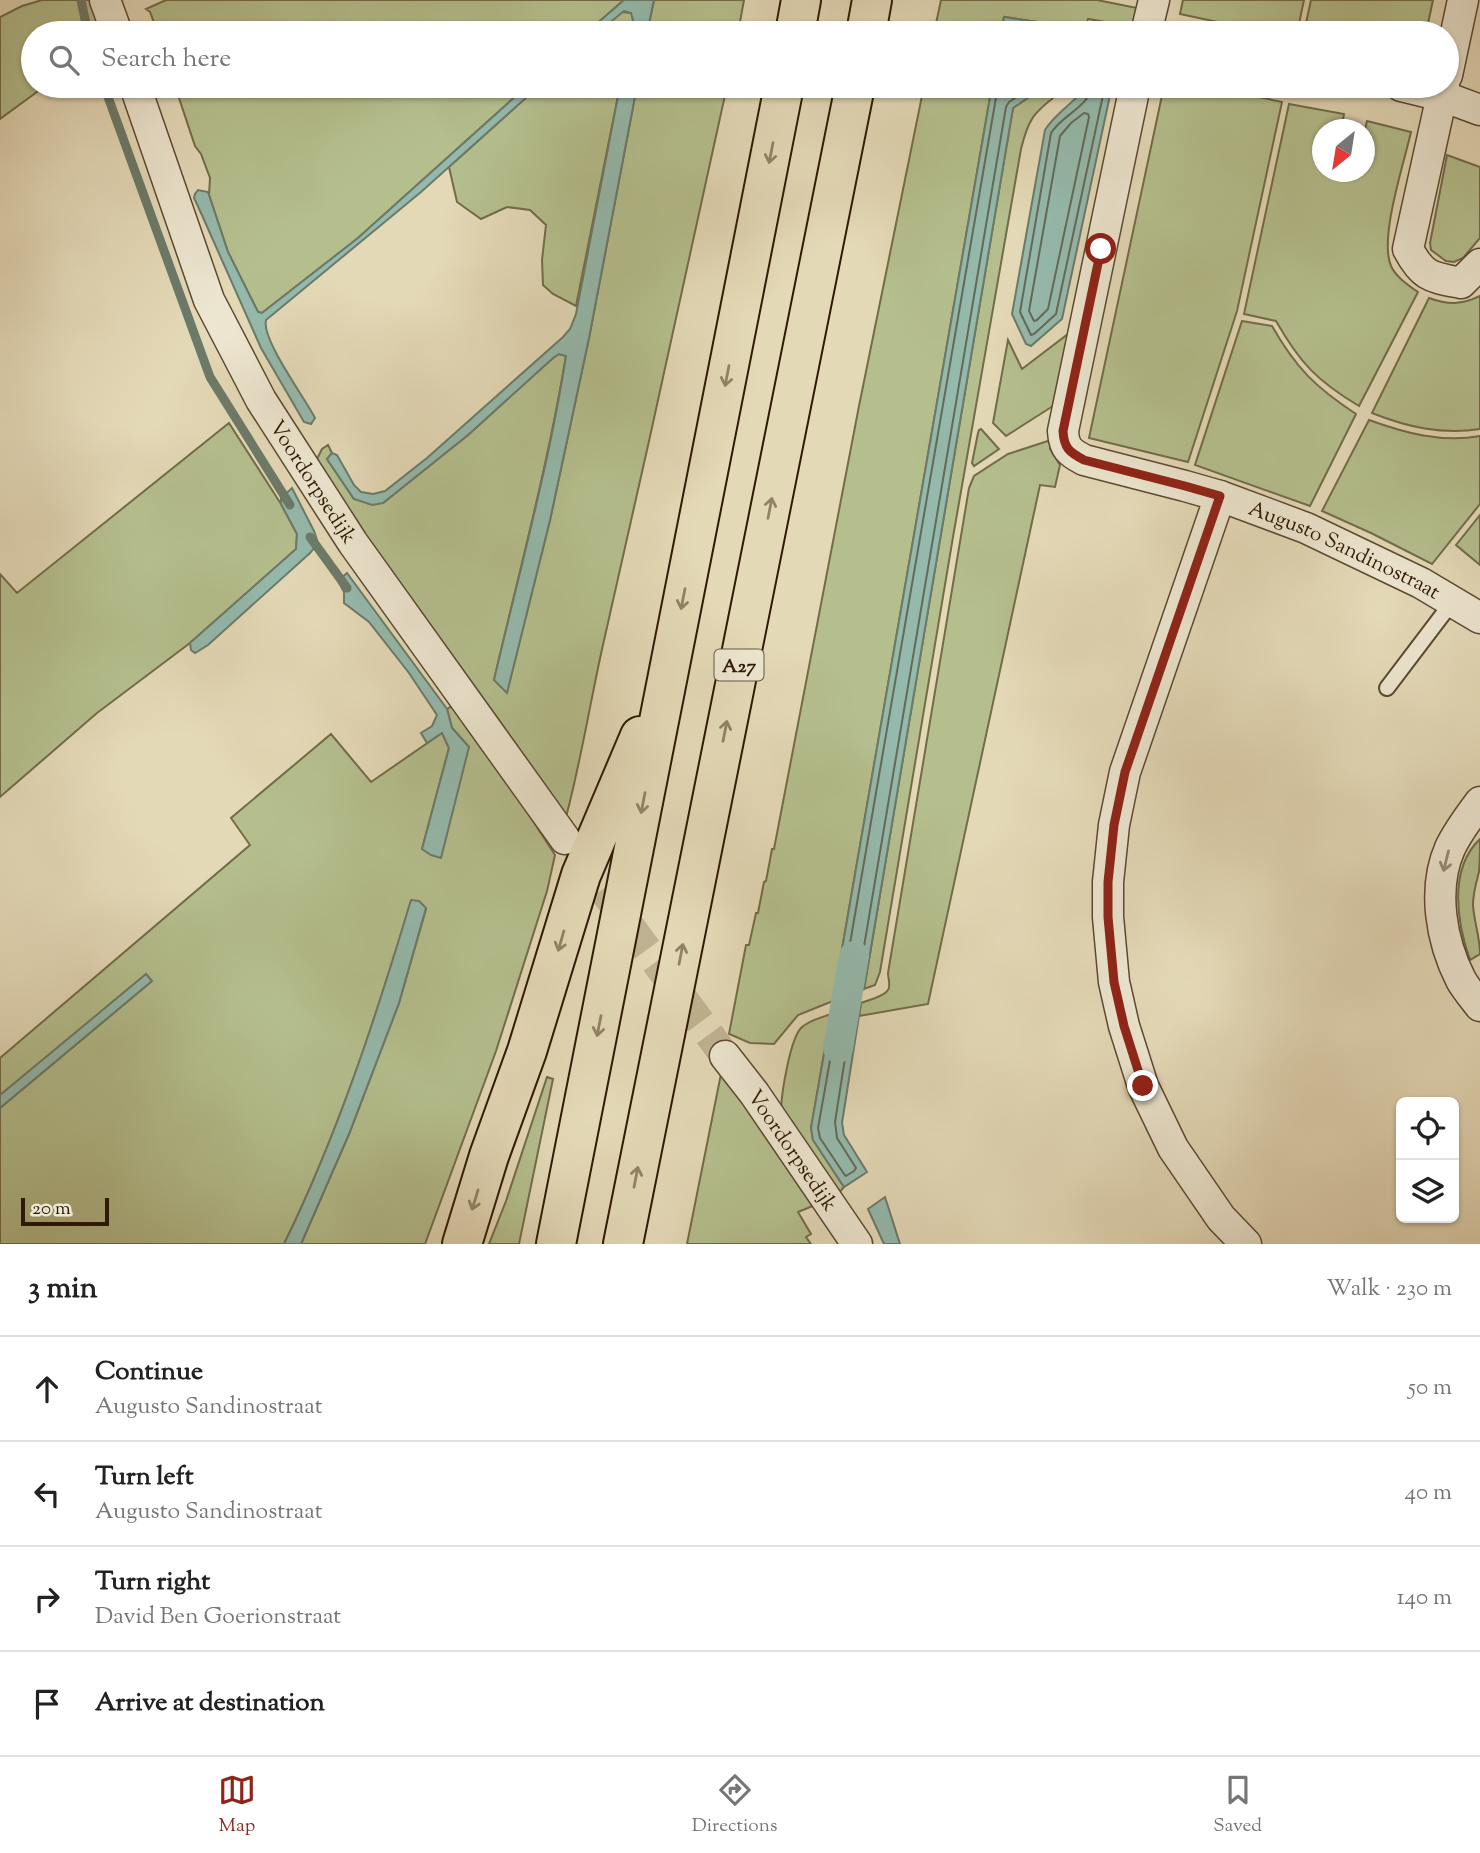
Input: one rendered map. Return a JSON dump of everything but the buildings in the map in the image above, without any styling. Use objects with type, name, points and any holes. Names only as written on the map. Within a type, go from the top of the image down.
[{"type":"highway","points":[[797,21],[801,0]]},
{"type":"highway","points":[[868,21],[872,0]]},
{"type":"highway","points":[[556,1244],[783,98]]},
{"type":"highway","name":"A27","points":[[623,1244],[853,98]]},
{"type":"highway","points":[[462,1244],[489,1156],[531,1038],[581,875],[671,664]]},
{"type":"street","points":[[105,0],[113,21]]},
{"type":"street","points":[[1151,21],[1154,0]]},
{"type":"street","points":[[1458,21],[1463,0]]},
{"type":"street","points":[[1459,95],[1480,110]]},
{"type":"street","name":"Voordorpsedijk","points":[[139,98],[209,300],[261,400],[353,543],[565,839]]},
{"type":"street","name":"Augusto Sandinostraat","points":[[1132,98],[1063,431],[1064,443],[1072,454],[1084,460],[1220,496],[1306,528],[1421,583],[1480,618]]},
{"type":"street","points":[[1441,98],[1408,248],[1418,267],[1432,277],[1461,283],[1480,264]]},
{"type":"street","points":[[1220,496],[1125,772],[1114,825],[1108,882],[1108,917],[1114,982],[1124,1026],[1143,1086],[1173,1148],[1221,1218],[1246,1244]]},
{"type":"street","points":[[1480,802],[1449,850],[1442,880],[1441,915],[1449,950],[1462,981],[1480,1006]]},
{"type":"street","name":"Voordorpsedijk","points":[[725,1056],[754,1093],[857,1244]]},
{"type":"lane","name":"Augusto Sandinostraat","points":[[1387,688],[1453,601]]},
{"type":"green space","points":[[42,0],[93,0],[100,21],[21,21],[21,98],[29,98],[0,119],[0,17]]},
{"type":"green space","points":[[166,0],[624,0],[600,21],[153,21],[146,9]]},
{"type":"green space","points":[[654,0],[744,0],[740,21],[650,21]]},
{"type":"green space","points":[[941,0],[1097,0],[1137,8],[1134,21],[1031,21],[1004,17],[1003,21],[937,21]]},
{"type":"green space","points":[[1183,0],[1304,0],[1300,21],[1213,21],[1180,14]]},
{"type":"green space","points":[[1311,0],[1433,0],[1429,21],[1307,21]]},
{"type":"green space","points":[[621,12],[632,13],[633,21],[611,21]]},
{"type":"green space","points":[[179,98],[514,98],[358,238],[262,313],[258,312],[228,252],[209,195],[210,178],[195,146]]},
{"type":"green space","points":[[526,98],[618,98],[576,306],[553,294],[543,285],[542,260],[546,225],[530,210],[507,207],[481,219],[457,202],[449,167]]},
{"type":"green space","points":[[635,98],[724,98],[566,817],[314,465],[322,449],[328,445],[332,453],[327,459],[354,499],[383,503],[468,435],[553,358],[559,354],[566,356],[542,478],[494,680],[507,692],[550,520],[589,338]]},
{"type":"green space","points":[[922,98],[990,98],[833,1001],[798,1015],[774,1044],[750,1043],[729,1034],[746,945],[749,945],[774,849]]},
{"type":"green space","points":[[1028,98],[1053,98],[1032,118],[1021,149],[880,972],[875,985],[864,989],[1013,108]]},
{"type":"green space","points":[[1161,98],[1264,98],[1282,102],[1237,311],[1188,462],[1089,438]]},
{"type":"green space","points":[[1289,104],[1344,114],[1343,119],[1312,119],[1312,182],[1375,182],[1375,123],[1411,132],[1390,219],[1388,253],[1396,274],[1418,292],[1359,406],[1311,370],[1276,321],[1244,314]]},
{"type":"green space","points":[[1447,155],[1480,167],[1480,238],[1463,258],[1454,262],[1446,261],[1431,250],[1430,243]]},
{"type":"green space","points":[[1480,296],[1480,429],[1452,431],[1425,428],[1372,413],[1429,298],[1455,303]]},
{"type":"green space","points":[[1242,321],[1272,326],[1289,354],[1308,376],[1356,414],[1310,506],[1195,465]]},
{"type":"green space","points":[[1068,334],[1053,406],[1006,436],[993,423],[1008,340],[1022,369]]},
{"type":"green space","points":[[1369,420],[1423,436],[1480,436],[1480,504],[1432,564],[1322,511]]},
{"type":"green space","points":[[229,423],[297,534],[296,549],[190,643],[97,713],[0,797],[0,574],[17,593]]},
{"type":"green space","points":[[981,429],[999,449],[974,466],[972,463]]},
{"type":"green space","points":[[1051,440],[1050,449],[1060,465],[1055,487],[1040,485],[928,1004],[859,1016],[861,1003],[883,995],[889,988],[888,973],[969,488],[974,476],[1008,454]]},
{"type":"green space","points":[[1480,515],[1480,565],[1456,545]]},
{"type":"green space","points":[[457,703],[555,855],[547,891],[496,1051],[425,1244],[301,1244],[349,1134],[399,1003],[426,909],[411,901],[355,1075],[322,1160],[284,1244],[0,1244],[0,1108],[152,981],[0,1095],[0,1058],[250,845],[231,818],[331,734],[371,782],[442,733],[449,748],[422,849],[469,747],[452,728],[447,709]]},
{"type":"green space","points":[[1480,839],[1479,872],[1473,905],[1480,954],[1470,960],[1459,913],[1459,881],[1470,851]]},
{"type":"green space","points":[[831,1014],[811,1128],[813,1140],[844,1187],[838,1194],[781,1108],[787,1066],[797,1034],[808,1023]]},
{"type":"green space","points":[[721,1074],[815,1205],[798,1212],[811,1234],[806,1237],[811,1244],[687,1244]]},
{"type":"green space","points":[[547,1077],[553,1079],[519,1244],[489,1244],[506,1201]]},
{"type":"water","points":[[624,0],[654,0],[650,21],[633,21],[631,13],[624,11],[612,21],[600,21]]},
{"type":"water","points":[[1004,17],[1031,21],[1003,21]]},
{"type":"water","points":[[514,98],[526,98],[421,192],[266,320],[270,341],[315,418],[311,424],[304,422],[261,348],[194,198],[195,194],[198,190],[208,192],[228,252],[258,312],[262,313],[358,238]]},
{"type":"water","points":[[618,98],[635,98],[589,338],[550,520],[507,693],[494,680],[542,478],[566,356],[559,354],[553,358],[468,435],[383,503],[372,505],[354,499],[327,459],[332,453],[337,455],[361,492],[373,494],[385,491],[427,458],[563,337],[570,329],[576,314]]},
{"type":"water","points":[[990,98],[1028,98],[1013,108],[864,989],[833,1001]]},
{"type":"water","points":[[1076,98],[1109,98],[1062,319],[1031,346],[1026,344],[1012,314],[1045,130]]},
{"type":"water","points":[[292,488],[318,543],[208,645],[195,653],[191,650],[190,643],[296,549],[297,534],[281,504],[281,498]]},
{"type":"water","points":[[347,573],[447,709],[452,728],[469,747],[441,858],[422,849],[449,748],[442,733],[427,743],[421,733],[432,726],[437,715],[409,673],[369,622],[344,603],[344,592],[338,581]]},
{"type":"water","points":[[411,900],[419,901],[426,908],[399,1003],[349,1134],[301,1244],[284,1244],[322,1160],[355,1075]]},
{"type":"water","points":[[146,974],[152,981],[0,1108],[0,1095]]},
{"type":"water","points":[[861,1003],[842,1123],[844,1135],[867,1172],[844,1187],[813,1140],[811,1128],[831,1014]]},
{"type":"water","points":[[885,1197],[900,1244],[884,1244],[868,1209]]},
{"type":"waterway","points":[[81,0],[85,21]]},
{"type":"waterway","points":[[108,98],[210,377],[290,505]]},
{"type":"waterway","points":[[310,537],[347,588]]},
{"type":"waterway","points":[[838,1048],[854,956]]},
{"type":"tunnel","points":[[576,853],[725,1056]]},
{"type":"route","points":[[1101,249],[1063,431],[1064,443],[1072,454],[1084,460],[1220,496],[1125,772],[1114,825],[1108,882],[1114,982],[1124,1026],[1143,1086]]}]
